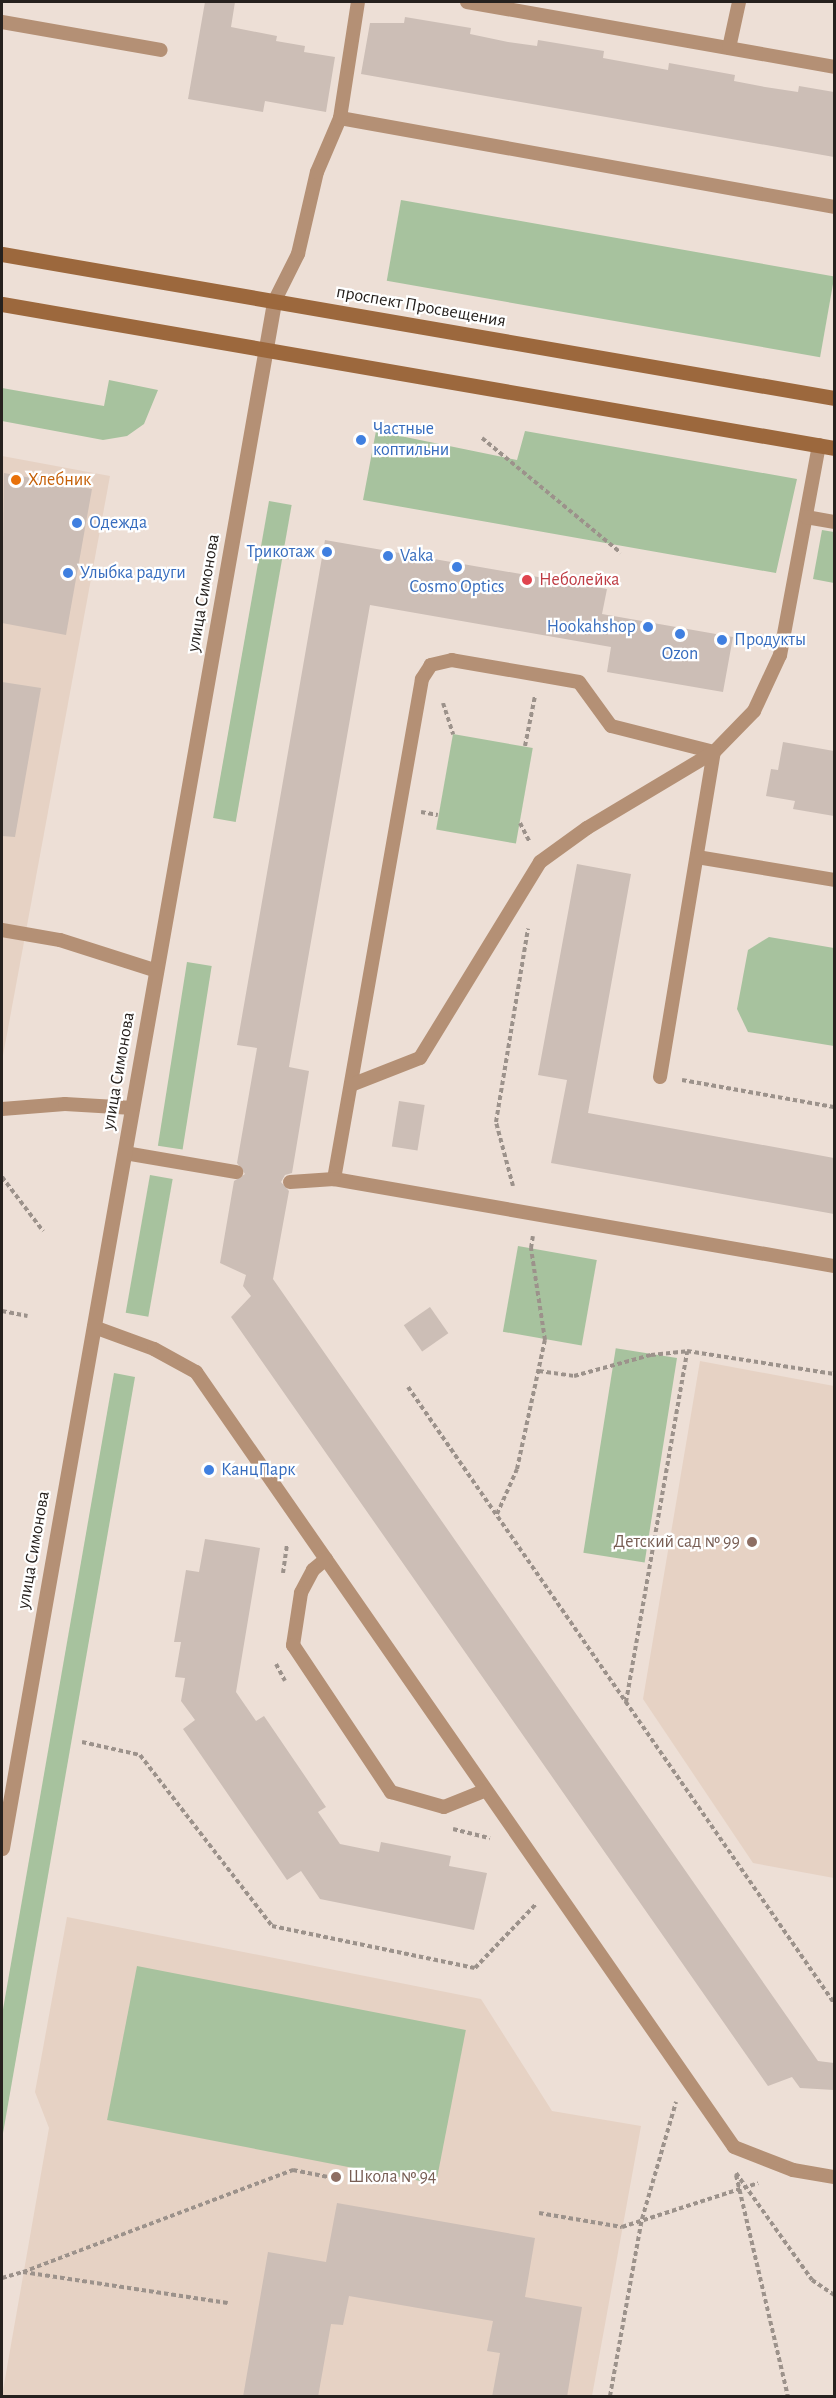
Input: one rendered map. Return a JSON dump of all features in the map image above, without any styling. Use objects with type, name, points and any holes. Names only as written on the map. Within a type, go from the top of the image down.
[{"type":"main road","name":"проспект Просвещения","points":[[2,254],[834,398]]},
{"type":"main road","points":[[2,304],[834,448]]},
{"type":"street","name":"улица Симонова","points":[[2,1848],[274,302]]},
{"type":"lane","points":[[274,302],[298,254],[317,172],[339,118],[358,2]]},
{"type":"lane","points":[[467,2],[834,67]]},
{"type":"lane","points":[[729,48],[739,2]]},
{"type":"lane","points":[[2,22],[161,50]]},
{"type":"lane","points":[[339,118],[834,207]]},
{"type":"lane","points":[[351,1085],[420,1058],[540,862],[587,828],[714,752],[754,711],[780,655],[819,446]]},
{"type":"lane","points":[[806,517],[834,522]]},
{"type":"lane","points":[[334,1179],[422,679],[431,665],[452,660],[579,682],[611,726],[714,752]]},
{"type":"lane","points":[[660,1077],[714,752]]},
{"type":"lane","points":[[697,857],[834,880]]},
{"type":"lane","points":[[2,930],[60,939],[157,971]]},
{"type":"lane","points":[[2,1109],[65,1104],[133,1108]]},
{"type":"lane","points":[[124,1153],[236,1172]]},
{"type":"lane","points":[[290,1182],[334,1179],[834,1266]]},
{"type":"lane","points":[[94,1327],[154,1349],[196,1372],[735,2147],[793,2170],[834,2177]]},
{"type":"lane","points":[[326,1559],[313,1570],[301,1593],[293,1646],[390,1792],[444,1807],[486,1790]]},
{"type":"path","points":[[482,438],[621,552]]},
{"type":"path","points":[[525,747],[540,675]]},
{"type":"path","points":[[520,1210],[496,1122],[530,921]]},
{"type":"path","points":[[660,1077],[834,1107]]},
{"type":"path","points":[[2,1177],[43,1231]]},
{"type":"path","points":[[496,1515],[517,1469],[545,1340],[531,1248],[537,1213]]},
{"type":"path","points":[[2,1311],[28,1316]]},
{"type":"path","points":[[539,1371],[574,1376],[651,1355],[687,1351],[834,1374]]},
{"type":"path","points":[[626,1702],[687,1351]]},
{"type":"path","points":[[408,1387],[834,2003]]},
{"type":"path","points":[[82,1742],[140,1755],[272,1926],[475,1968],[553,1886]]},
{"type":"path","points":[[610,2397],[642,2219],[685,2076]]},
{"type":"path","points":[[729,2163],[812,2280],[834,2295]]},
{"type":"path","points":[[2,2278],[293,2170],[333,2178]]},
{"type":"path","points":[[539,2212],[622,2227],[739,2190],[793,2170]]},
{"type":"path","points":[[735,2172],[788,2397]]},
{"type":"path","points":[[23,2271],[228,2303]]},
{"type":"shaded area","points":[[2,456],[110,476],[2,1061]]},
{"type":"shaded area","name":"Детский сад № 99","points":[[700,1361],[834,1386],[834,1878],[753,1863],[643,1699]]},
{"type":"shaded area","name":"Школа № 94","points":[[67,1917],[481,1999],[552,2111],[641,2126],[592,2396],[2,2396],[49,2128],[35,2092]]},
{"type":"green space","points":[[401,200],[834,276],[820,357],[387,281]]},
{"type":"green space","points":[[109,380],[158,390],[144,424],[127,436],[103,440],[2,421],[2,388],[104,406]]},
{"type":"green space","points":[[376,431],[517,460],[525,431],[797,479],[776,573],[363,500]]},
{"type":"green space","points":[[269,501],[292,505],[236,822],[213,818]]},
{"type":"green space","points":[[822,530],[834,532],[834,583],[813,579]]},
{"type":"green space","points":[[453,734],[533,748],[516,844],[436,830]]},
{"type":"green space","points":[[769,937],[834,948],[834,1046],[748,1032],[737,1009],[748,950]]},
{"type":"green space","points":[[187,962],[212,966],[183,1150],[158,1146]]},
{"type":"green space","points":[[150,1175],[173,1179],[148,1317],[126,1313]]},
{"type":"green space","points":[[518,1246],[597,1260],[582,1346],[503,1332]]},
{"type":"green space","points":[[616,1348],[677,1358],[645,1562],[583,1553]]},
{"type":"green space","points":[[114,1373],[135,1377],[2,2139],[2,2015]]},
{"type":"green space","points":[[137,1966],[466,2030],[436,2184],[107,2120]]},
{"type":"building","points":[[205,2],[235,2],[231,27],[277,36],[276,41],[305,46],[304,52],[335,57],[326,112],[265,101],[263,112],[188,99]]},
{"type":"building","points":[[405,17],[471,28],[470,34],[508,42],[537,46],[538,40],[604,51],[603,58],[668,70],[669,63],[735,75],[734,81],[765,87],[798,92],[799,86],[834,92],[834,157],[361,74],[370,23],[404,23]]},
{"type":"building","points":[[4,473],[92,489],[66,635],[2,623]]},
{"type":"building","points":[[325,540],[607,589],[602,614],[733,637],[723,692],[607,672],[611,647],[370,605],[289,1067],[309,1071],[292,1173],[285,1175],[281,1182],[289,1191],[273,1279],[818,2061],[834,2063],[834,2090],[800,2088],[792,2077],[768,2086],[231,1317],[251,1296],[243,1286],[246,1275],[220,1263],[234,1181],[245,1174],[237,1163],[257,1048],[237,1045]]},
{"type":"building","points":[[2,682],[41,688],[15,837],[2,836]]},
{"type":"building","points":[[783,742],[834,751],[834,816],[793,809],[795,801],[766,796],[771,769],[778,770]]},
{"type":"building","points":[[577,864],[631,874],[588,1113],[834,1158],[834,1214],[551,1163],[567,1080],[538,1075]]},
{"type":"building","points":[[399,1101],[425,1105],[417,1151],[392,1146]]},
{"type":"building","points":[[430,1307],[448,1333],[422,1352],[404,1325]]},
{"type":"building","points":[[205,1539],[260,1548],[236,1692],[256,1721],[264,1716],[326,1807],[318,1812],[340,1844],[379,1852],[381,1842],[451,1856],[449,1866],[487,1873],[474,1930],[320,1899],[301,1871],[287,1880],[183,1729],[195,1720],[181,1701],[185,1678],[175,1677],[181,1642],[174,1642],[186,1570],[199,1572]]},
{"type":"building","points":[[337,2203],[535,2238],[525,2297],[582,2307],[567,2397],[492,2397],[500,2353],[487,2351],[493,2321],[349,2296],[343,2325],[331,2324],[318,2397],[243,2397],[268,2252],[326,2262]]},
{"type":"place","name":"Частные коптильни","points":[[361,440]]},
{"type":"place","name":"Хлебник","points":[[16,480]]},
{"type":"place","name":"Одежда","points":[[77,523]]},
{"type":"place","name":"Трикотаж","points":[[327,552]]},
{"type":"place","name":"Vaka","points":[[388,556]]},
{"type":"place","name":"Cosmo Optics","points":[[457,567]]},
{"type":"place","name":"Улыбка радуги","points":[[68,573]]},
{"type":"place","name":"Неболейка","points":[[527,580]]},
{"type":"place","name":"Hookahshop","points":[[648,627]]},
{"type":"place","name":"Ozon","points":[[680,634]]},
{"type":"place","name":"Продукты","points":[[722,640]]},
{"type":"place","name":"КанцПарк","points":[[209,1470]]},
{"type":"place","name":"Детский сад № 99","points":[[752,1542]]},
{"type":"place","name":"Школа № 94","points":[[336,2177]]}]
